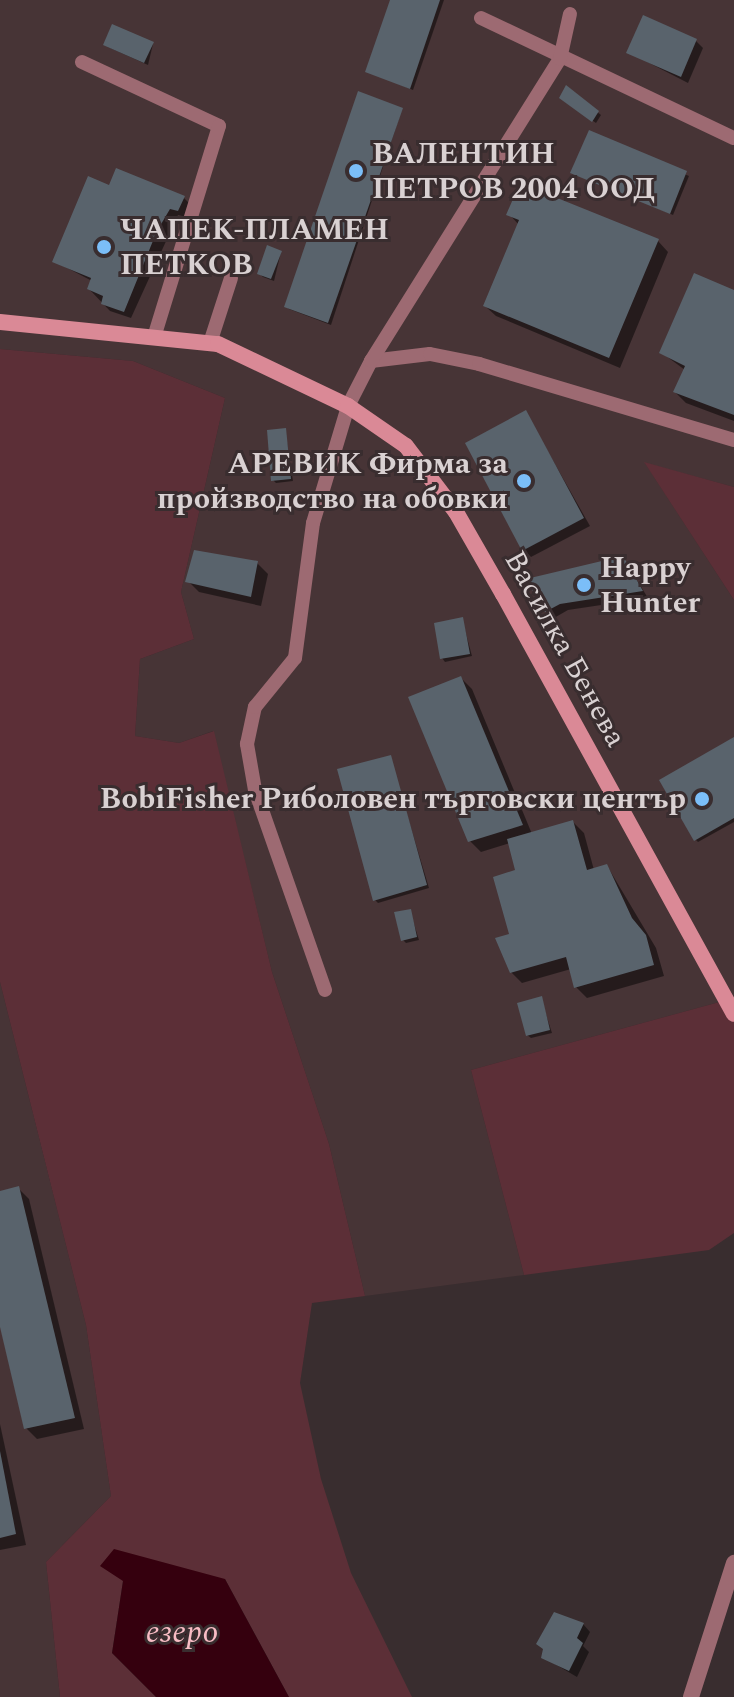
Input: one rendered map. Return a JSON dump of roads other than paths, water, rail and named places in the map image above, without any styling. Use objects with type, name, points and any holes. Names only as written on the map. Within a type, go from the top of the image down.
[{"type":"street","name":"Василка Бенева","points":[[0,322],[155,334],[210,343],[348,406],[406,446],[456,512],[734,1014]]},
{"type":"street","points":[[691,1697],[734,1563]]},
{"type":"lane","points":[[325,990],[255,790],[247,744],[255,707],[295,658],[313,523],[348,406],[371,361],[560,59],[570,14]]},
{"type":"lane","points":[[481,18],[560,59],[734,138]]},
{"type":"lane","points":[[82,62],[219,126],[155,334]]},
{"type":"lane","points":[[210,343],[231,278]]},
{"type":"lane","points":[[371,361],[430,354],[479,364],[734,440]]},
{"type":"water","name":"езеро","points":[[114,1549],[225,1579],[289,1697],[156,1697],[112,1653],[123,1581],[100,1566]]},
{"type":"place","name":"ВАЛЕНТИН ПЕТРОВ 2004 ООД","points":[[356,171]]},
{"type":"place","name":"ЧАПЕК-ПЛАМЕН ПЕТКОВ","points":[[104,247]]},
{"type":"place","name":"АРЕВИК Фирма за пройзводство на обовки","points":[[524,481]]},
{"type":"place","name":"Happy Hunter","points":[[584,585]]},
{"type":"place","name":"BobiFisher Риболовен търговски център","points":[[702,799]]}]
